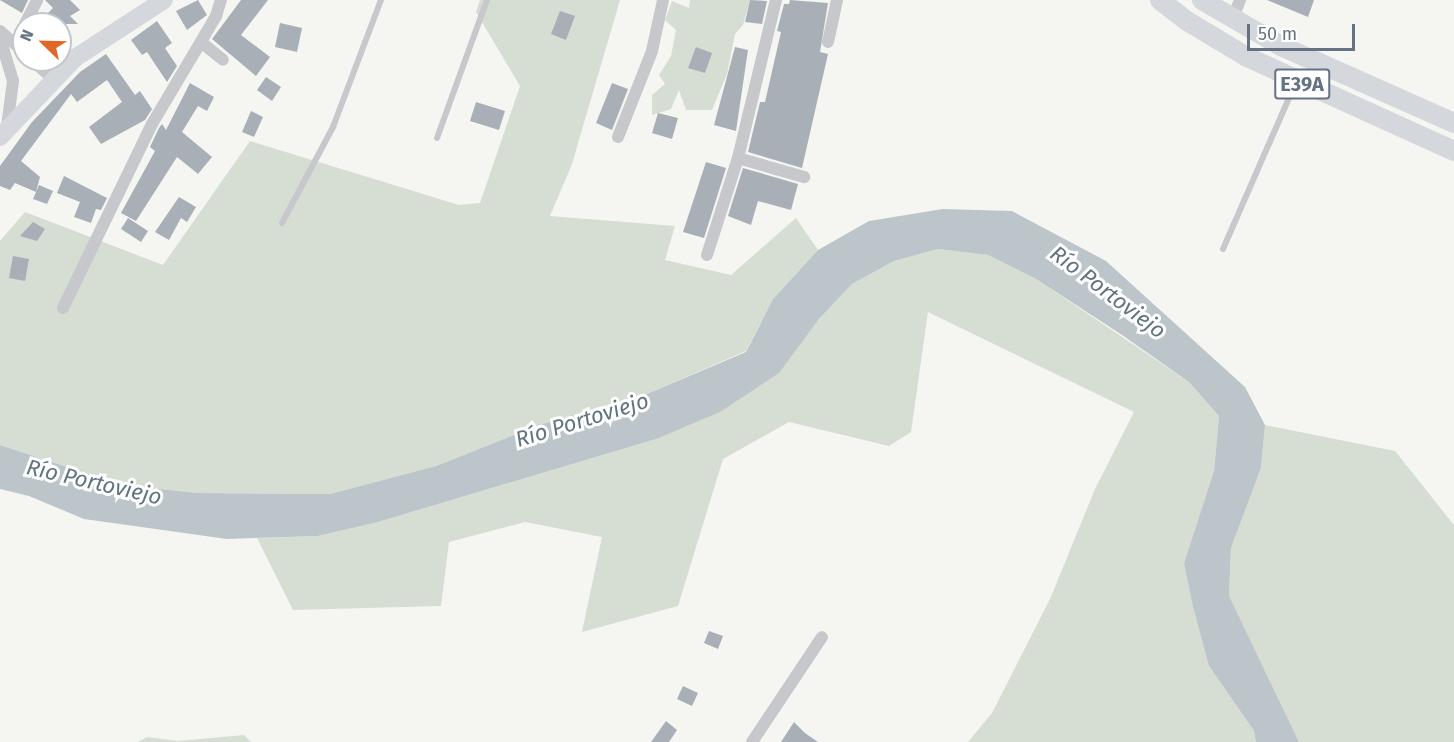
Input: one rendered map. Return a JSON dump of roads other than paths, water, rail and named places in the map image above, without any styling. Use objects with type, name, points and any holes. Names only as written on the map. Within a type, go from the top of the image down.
[{"type":"main road","name":"E39A","points":[[1160,0],[1223,43],[1296,81],[1454,151]]},
{"type":"main road","name":"E39A","points":[[1202,0],[1232,20],[1310,60],[1454,123]]},
{"type":"street","points":[[4,133],[52,78],[100,40],[164,0]]},
{"type":"street","points":[[63,308],[152,124],[201,42],[221,0]]},
{"type":"street","points":[[618,137],[652,51],[663,0]]},
{"type":"street","points":[[707,255],[738,158],[776,0]]},
{"type":"street","points":[[828,42],[837,0]]},
{"type":"street","points":[[1232,20],[1240,0]]},
{"type":"street","points":[[0,31],[12,42]]},
{"type":"street","points":[[0,38],[13,81],[4,133]]},
{"type":"street","points":[[201,42],[223,60]]},
{"type":"street","points":[[45,72],[52,78]]},
{"type":"street","points":[[738,158],[804,177]]},
{"type":"street","points":[[752,742],[822,638]]},
{"type":"lane","points":[[282,223],[333,127],[381,0]]},
{"type":"lane","points":[[437,138],[487,0]]},
{"type":"lane","points":[[1223,249],[1296,81]]},
{"type":"water","name":"Río Portoviejo","points":[[943,209],[1012,211],[1106,261],[1245,387],[1265,425],[1261,468],[1231,548],[1229,596],[1299,742],[1256,742],[1254,731],[1209,666],[1193,606],[1184,563],[1214,471],[1219,416],[1189,382],[1122,335],[1036,279],[988,255],[938,249],[894,261],[852,284],[818,320],[779,373],[720,412],[656,439],[378,522],[318,536],[227,539],[84,519],[29,496],[0,489],[0,445],[122,485],[197,493],[330,494],[436,466],[539,425],[642,396],[746,352],[773,299],[818,250],[869,221]]}]
